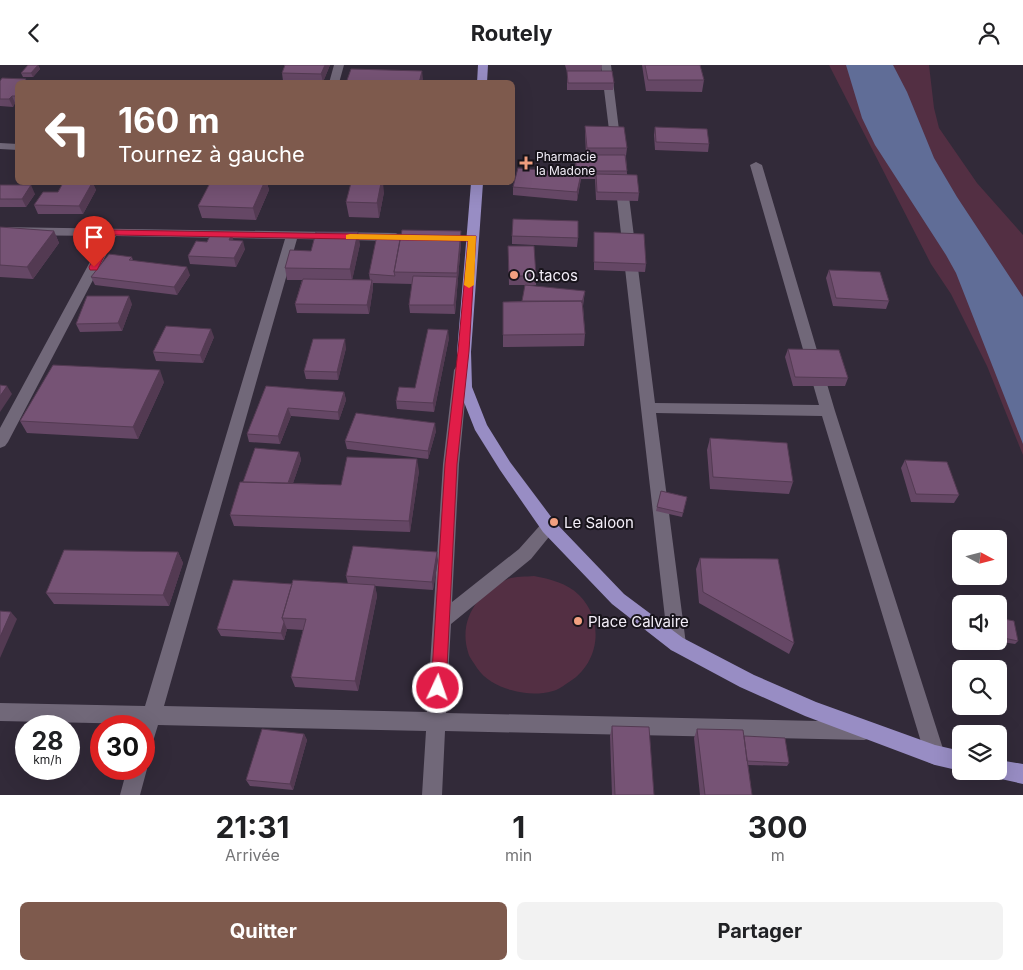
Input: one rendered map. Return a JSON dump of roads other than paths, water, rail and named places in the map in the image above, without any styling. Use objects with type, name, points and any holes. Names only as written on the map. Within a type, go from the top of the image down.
[{"type":"main road","points":[[482,80],[483,65]]},
{"type":"main road","points":[[477,185],[468,238],[464,351],[466,387],[480,426],[505,466],[549,527],[618,599],[677,644],[747,681],[812,710],[934,755],[952,759]]},
{"type":"main road","points":[[1007,771],[1023,774]]},
{"type":"street","points":[[335,80],[339,65]]},
{"type":"street","points":[[606,65],[677,644]]},
{"type":"street","points":[[0,147],[15,147]]},
{"type":"street","points":[[756,165],[828,411],[934,755]]},
{"type":"street","points":[[0,231],[406,237]]},
{"type":"street","points":[[0,442],[112,233]]},
{"type":"street","points":[[0,712],[151,715],[292,236]]},
{"type":"street","points":[[432,795],[451,464],[464,351]]},
{"type":"street","points":[[648,408],[828,411]]},
{"type":"street","points":[[442,620],[525,554],[549,527]]},
{"type":"street","points":[[155,715],[868,731]]},
{"type":"street","points":[[130,795],[134,780]]},
{"type":"water","points":[[846,65],[893,65],[907,92],[934,158],[957,197],[1023,297],[1023,444],[956,273],[875,145],[862,118]]},
{"type":"place","name":"Pharmacie la Madone","points":[[526,163]]},
{"type":"place","name":"O.tacos","points":[[514,275]]},
{"type":"place","name":"Le Saloon","points":[[554,522]]},
{"type":"place","name":"Place Calvaire","points":[[578,621]]}]
